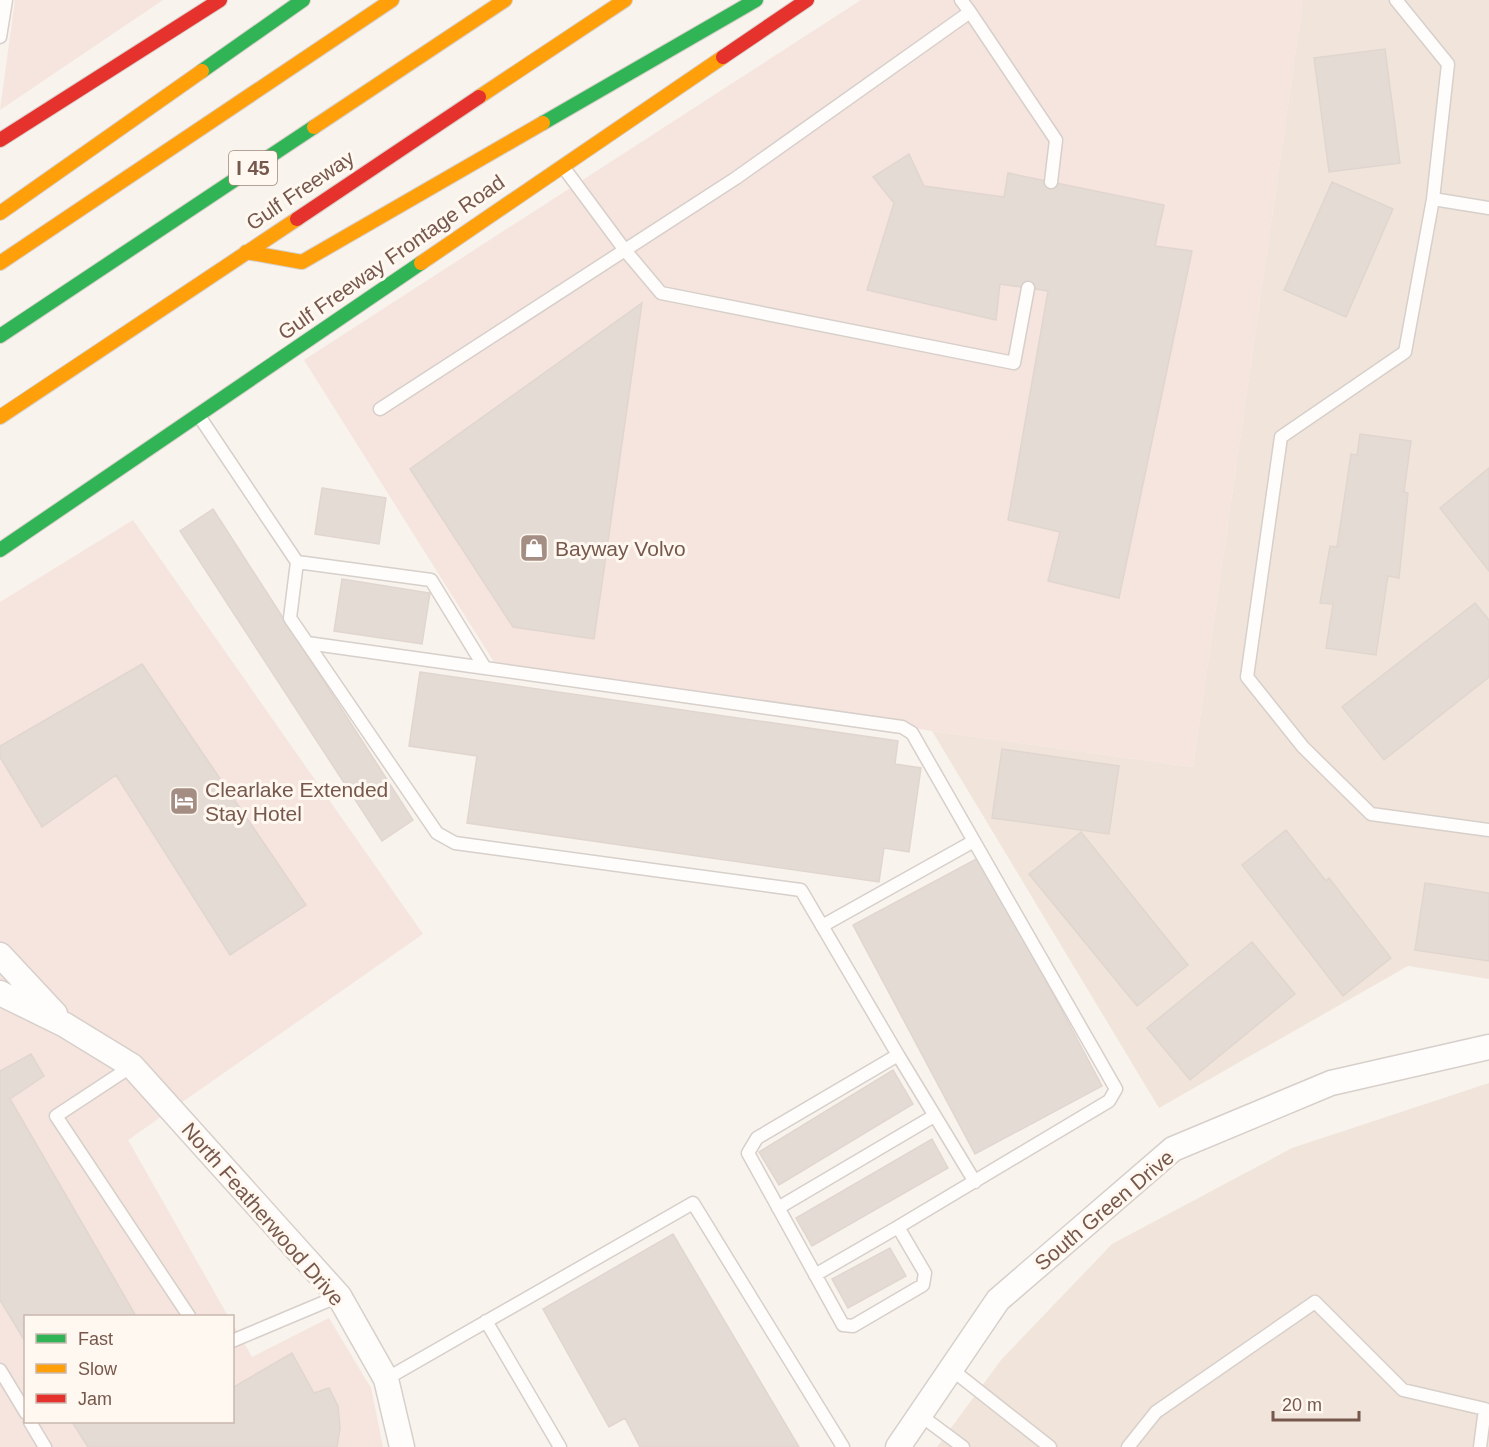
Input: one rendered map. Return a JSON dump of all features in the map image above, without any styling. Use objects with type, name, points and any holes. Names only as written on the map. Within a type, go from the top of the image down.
[{"type":"main road","points":[[0,140],[220,0]]},
{"type":"main road","points":[[0,213],[303,0]]},
{"type":"main road","points":[[0,263],[392,0]]},
{"type":"main road","name":"Gulf Freeway","points":[[0,336],[505,0]]},
{"type":"main road","name":"Gulf Freeway","points":[[0,417],[625,0]]},
{"type":"main road","points":[[246,252],[302,262],[756,0]]},
{"type":"main road","name":"Gulf Freeway Frontage Road","points":[[0,550],[199,416],[561,165],[807,0]]},
{"type":"street","name":"North Featherwood Drive","points":[[0,956],[65,1025]]},
{"type":"street","name":"North Featherwood Drive","points":[[0,993],[65,1025],[132,1066],[339,1296],[386,1379],[402,1447]]},
{"type":"street","name":"South Green Drive","points":[[898,1447],[998,1300],[1173,1149],[1331,1083],[1489,1047]]},
{"type":"lane","points":[[0,37],[6,0]]},
{"type":"lane","points":[[961,0],[1056,140],[1051,182]]},
{"type":"lane","points":[[1396,0],[1448,64],[1433,199],[1405,352],[1281,437],[1247,677],[1303,747],[1371,814],[1489,830]]},
{"type":"lane","points":[[380,409],[736,178],[970,12]]},
{"type":"lane","points":[[561,165],[624,249],[661,293],[1014,363],[1028,288]]},
{"type":"lane","points":[[1433,199],[1489,207]]},
{"type":"lane","points":[[199,416],[297,562],[290,618],[437,833],[455,843],[801,890],[975,1182]]},
{"type":"lane","points":[[297,562],[431,580],[485,668]]},
{"type":"lane","points":[[307,643],[902,727],[912,734],[1116,1089],[1109,1101],[815,1275]]},
{"type":"lane","points":[[822,926],[974,841]]},
{"type":"lane","points":[[898,1055],[757,1138],[748,1153],[843,1324],[853,1326],[923,1285],[925,1273],[898,1227]]},
{"type":"lane","points":[[132,1066],[56,1116],[188,1315]]},
{"type":"lane","points":[[778,1208],[934,1116]]},
{"type":"lane","points":[[386,1379],[693,1203],[843,1447]]},
{"type":"lane","points":[[234,1340],[339,1296]]},
{"type":"lane","points":[[1128,1447],[1156,1412],[1315,1302],[1403,1390],[1487,1409],[1480,1447]]},
{"type":"lane","points":[[486,1321],[560,1447]]},
{"type":"lane","points":[[951,1369],[1050,1447]]},
{"type":"lane","points":[[0,1370],[24,1410]]},
{"type":"lane","points":[[920,1415],[963,1447]]},
{"type":"lane","points":[[31,1423],[45,1447]]},
{"type":"shaded area","points":[[15,0],[163,0],[0,110]]},
{"type":"shaded area","points":[[861,0],[1303,0],[1193,767],[932,731],[494,662],[304,360]]},
{"type":"shaded area","points":[[1303,0],[1489,0],[1489,979],[1408,966],[1159,1108],[932,731],[1193,767]]},
{"type":"shaded area","points":[[133,520],[423,934],[128,1140],[227,1315],[24,1315],[24,1423],[234,1423],[234,1326],[252,1357],[329,1318],[371,1388],[383,1447],[0,1447],[0,602]]},
{"type":"shaded area","points":[[1489,1083],[1489,1447],[937,1447],[1001,1360],[1112,1244],[1292,1148]]},
{"type":"building","points":[[1385,49],[1400,163],[1329,172],[1314,58]]},
{"type":"building","points":[[909,154],[924,186],[1004,197],[1008,173],[1164,205],[1155,246],[1192,251],[1119,598],[1048,581],[1060,532],[1008,520],[1048,291],[1000,284],[996,320],[867,290],[894,203],[873,177]]},
{"type":"building","points":[[1332,182],[1393,209],[1346,317],[1284,290]]},
{"type":"building","name":"Bayway Volvo","points":[[642,303],[594,639],[513,627],[410,469]]},
{"type":"building","points":[[1360,434],[1411,441],[1404,492],[1408,493],[1399,578],[1388,576],[1376,655],[1326,648],[1333,604],[1320,603],[1330,546],[1337,547],[1351,454],[1357,455]]},
{"type":"building","points":[[1489,468],[1489,571],[1440,508]]},
{"type":"building","points":[[322,488],[386,498],[379,544],[315,534]]},
{"type":"building","points":[[213,509],[413,820],[382,841],[180,531]]},
{"type":"building","points":[[342,579],[430,593],[422,644],[334,631]]},
{"type":"building","points":[[1475,603],[1489,620],[1489,677],[1384,760],[1342,707]]},
{"type":"building","name":"Clearlake Extended Stay Hotel","points":[[142,664],[306,905],[230,955],[116,775],[42,827],[0,757],[0,746]]},
{"type":"building","points":[[420,672],[898,741],[895,764],[921,768],[909,852],[884,848],[879,882],[467,823],[477,756],[409,746]]},
{"type":"building","points":[[1002,749],[1119,766],[1109,834],[992,818]]},
{"type":"building","points":[[1286,830],[1326,881],[1329,878],[1391,958],[1343,996],[1242,865]]},
{"type":"building","points":[[1081,832],[1188,965],[1137,1006],[1029,874]]},
{"type":"building","points":[[980,857],[1102,1086],[975,1154],[853,925]]},
{"type":"building","points":[[1425,883],[1489,893],[1489,961],[1415,950]]},
{"type":"building","points":[[1252,942],[1295,994],[1190,1080],[1147,1028]]},
{"type":"building","points":[[31,1054],[44,1076],[10,1099],[135,1315],[24,1315],[24,1340],[0,1300],[0,1071]]},
{"type":"building","points":[[893,1070],[913,1104],[779,1185],[759,1152]]},
{"type":"building","points":[[932,1139],[948,1168],[812,1246],[796,1218]]},
{"type":"building","points":[[673,1234],[799,1447],[640,1447],[625,1418],[609,1427],[543,1309]]},
{"type":"building","points":[[890,1248],[906,1276],[848,1308],[832,1279]]},
{"type":"building","points":[[292,1353],[314,1393],[329,1388],[338,1406],[340,1428],[337,1447],[88,1447],[73,1423],[234,1423],[234,1387]]},
{"type":"traffic: fast","points":[[202,71],[303,0]]},
{"type":"traffic: fast","points":[[543,123],[756,0]]},
{"type":"traffic: fast","points":[[0,336],[314,127]]},
{"type":"traffic: fast","points":[[0,550],[421,263]]},
{"type":"traffic: slow","points":[[0,263],[392,0]]},
{"type":"traffic: slow","points":[[314,127],[505,0]]},
{"type":"traffic: slow","points":[[479,97],[625,0]]},
{"type":"traffic: slow","points":[[421,263],[723,57]]},
{"type":"traffic: slow","points":[[0,213],[202,71]]},
{"type":"traffic: slow","points":[[246,252],[302,262],[543,123]]},
{"type":"traffic: slow","points":[[0,417],[297,219]]},
{"type":"traffic: jam","points":[[0,140],[220,0]]},
{"type":"traffic: jam","points":[[723,57],[807,0]]},
{"type":"traffic: jam","points":[[297,219],[479,97]]},
{"type":"place","name":"Bayway Volvo","points":[[534,548]]},
{"type":"place","name":"Clearlake Extended Stay Hotel","points":[[184,801]]}]
